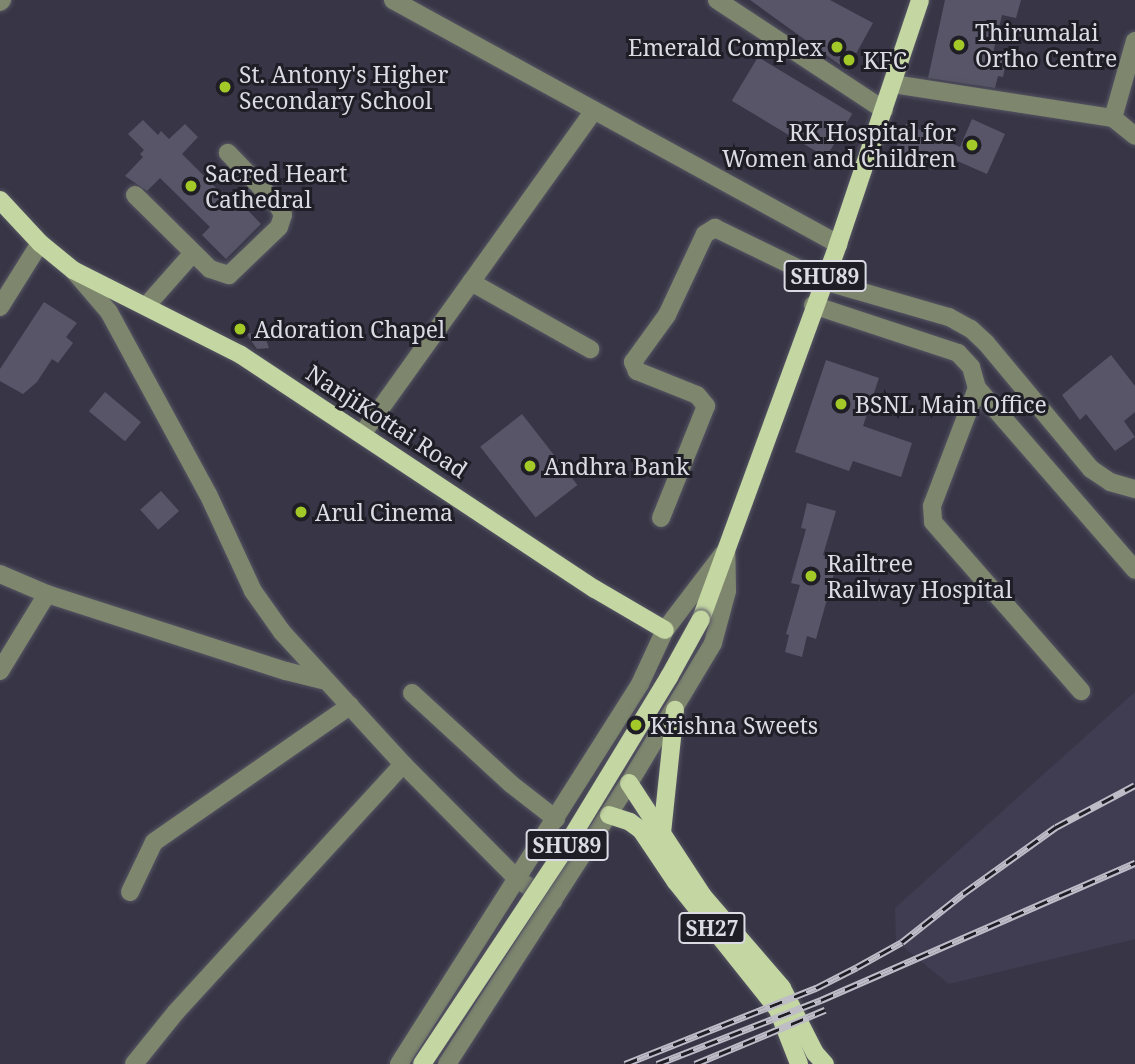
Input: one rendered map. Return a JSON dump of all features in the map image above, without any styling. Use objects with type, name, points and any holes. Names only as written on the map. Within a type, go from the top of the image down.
[{"type":"main road","name":"SHU89","points":[[422,1064],[562,853],[670,677],[701,619],[813,305],[838,244],[893,84],[918,1]]},
{"type":"main road","name":"NanjiKottai Road","points":[[0,200],[40,243],[73,270],[147,305],[241,355],[363,433],[595,589],[665,631]]},
{"type":"main road","points":[[662,833],[675,710]]},
{"type":"main road","name":"SH27","points":[[629,783],[704,896],[782,988],[814,1053],[825,1064]]},
{"type":"main road","name":"SH27","points":[[609,815],[630,822],[641,830],[676,882],[778,1010],[799,1064]]},
{"type":"street","points":[[393,0],[838,244]]},
{"type":"street","points":[[717,0],[884,110]]},
{"type":"street","points":[[1113,118],[1135,41]]},
{"type":"street","points":[[893,84],[1113,118],[1135,135]]},
{"type":"street","points":[[363,433],[594,110]]},
{"type":"street","points":[[135,195],[210,269],[229,275],[282,221],[282,210],[228,153]]},
{"type":"street","points":[[661,518],[706,406],[697,395],[637,371],[633,362],[673,306],[705,234],[710,229],[723,231],[824,281],[949,317],[971,329],[986,343],[1091,468],[1110,482],[1135,489]]},
{"type":"street","points":[[0,307],[40,243]]},
{"type":"street","points":[[147,305],[193,253]]},
{"type":"street","points":[[73,270],[109,312],[208,494],[253,591],[322,680],[350,706],[403,764],[518,880],[553,901]]},
{"type":"street","points":[[471,282],[590,349]]},
{"type":"street","points":[[813,305],[958,353],[971,367],[977,388],[1135,570]]},
{"type":"street","points":[[977,388],[932,506],[933,522],[1081,691]]},
{"type":"street","points":[[399,1064],[640,684],[665,631],[726,551]]},
{"type":"street","points":[[447,1064],[609,815],[675,710],[713,643],[727,591],[726,551]]},
{"type":"street","points":[[0,574],[47,594],[286,671],[322,680]]},
{"type":"street","points":[[0,671],[47,594]]},
{"type":"street","points":[[412,693],[512,784],[556,818]]},
{"type":"street","points":[[130,892],[154,842],[350,706]]},
{"type":"street","points":[[134,1064],[176,1012],[403,764]]},
{"type":"shaded area","points":[[1135,692],[1135,939],[949,984],[896,941],[895,908]]},
{"type":"building","name":"Emerald Complex","points":[[750,0],[830,0],[873,23],[847,70]]},
{"type":"building","points":[[945,0],[1021,0],[1016,18],[1002,15],[993,53],[1007,56],[1003,77],[998,76],[995,88],[928,78]]},
{"type":"building","points":[[758,57],[852,114],[826,157],[732,101]]},
{"type":"building","points":[[972,119],[1005,134],[987,174],[939,153],[938,156],[921,151],[911,170],[890,161],[906,124],[960,147]]},
{"type":"building","name":"Sacred Heart Cathedral","points":[[143,120],[158,135],[161,131],[169,139],[185,124],[198,137],[182,154],[233,205],[238,200],[261,224],[226,259],[202,235],[210,227],[160,178],[147,191],[125,176],[143,157],[140,154],[144,150],[128,134]]},
{"type":"building","points":[[44,302],[77,323],[66,337],[73,343],[58,363],[52,359],[37,382],[23,394],[0,381],[0,369]]},
{"type":"building","points":[[245,332],[265,337],[269,348],[257,349]]},
{"type":"building","points":[[1111,355],[1135,386],[1135,412],[1124,421],[1135,437],[1115,451],[1086,414],[1080,420],[1062,395]]},
{"type":"building","name":"BSNL Main Office","points":[[826,360],[879,378],[863,426],[912,443],[901,477],[853,461],[849,471],[795,452]]},
{"type":"building","points":[[105,392],[141,422],[125,441],[89,411]]},
{"type":"building","name":"Andhra Bank","points":[[522,414],[577,485],[536,518],[480,447]]},
{"type":"building","points":[[161,491],[179,511],[158,530],[140,510]]},
{"type":"building","points":[[807,503],[836,511],[823,555],[838,559],[816,639],[807,636],[802,657],[785,652],[789,635],[786,634],[800,585],[791,583],[806,529],[801,528]]},
{"type":"railway","points":[[625,1064],[816,988],[857,967],[902,942],[964,893],[1056,827],[1135,785]]},
{"type":"railway","points":[[657,1064],[821,1000],[1135,863]]},
{"type":"railway","points":[[695,1064],[825,1010]]},
{"type":"place","name":"Thirumalai Ortho Centre","points":[[959,45]]},
{"type":"place","name":"Emerald Complex","points":[[837,47]]},
{"type":"place","name":"KFC","points":[[849,60]]},
{"type":"place","name":"St. Antony's Higher Secondary School","points":[[225,87]]},
{"type":"place","name":"RK Hospital for Women and Children","points":[[972,145]]},
{"type":"place","name":"Sacred Heart Cathedral","points":[[191,186]]},
{"type":"place","name":"Adoration Chapel","points":[[240,329]]},
{"type":"place","name":"BSNL Main Office","points":[[841,404]]},
{"type":"place","name":"Andhra Bank","points":[[530,466]]},
{"type":"place","name":"Arul Cinema","points":[[301,512]]},
{"type":"place","name":"Railtree Railway Hospital","points":[[811,576]]},
{"type":"place","name":"Krishna Sweets","points":[[636,725]]}]
